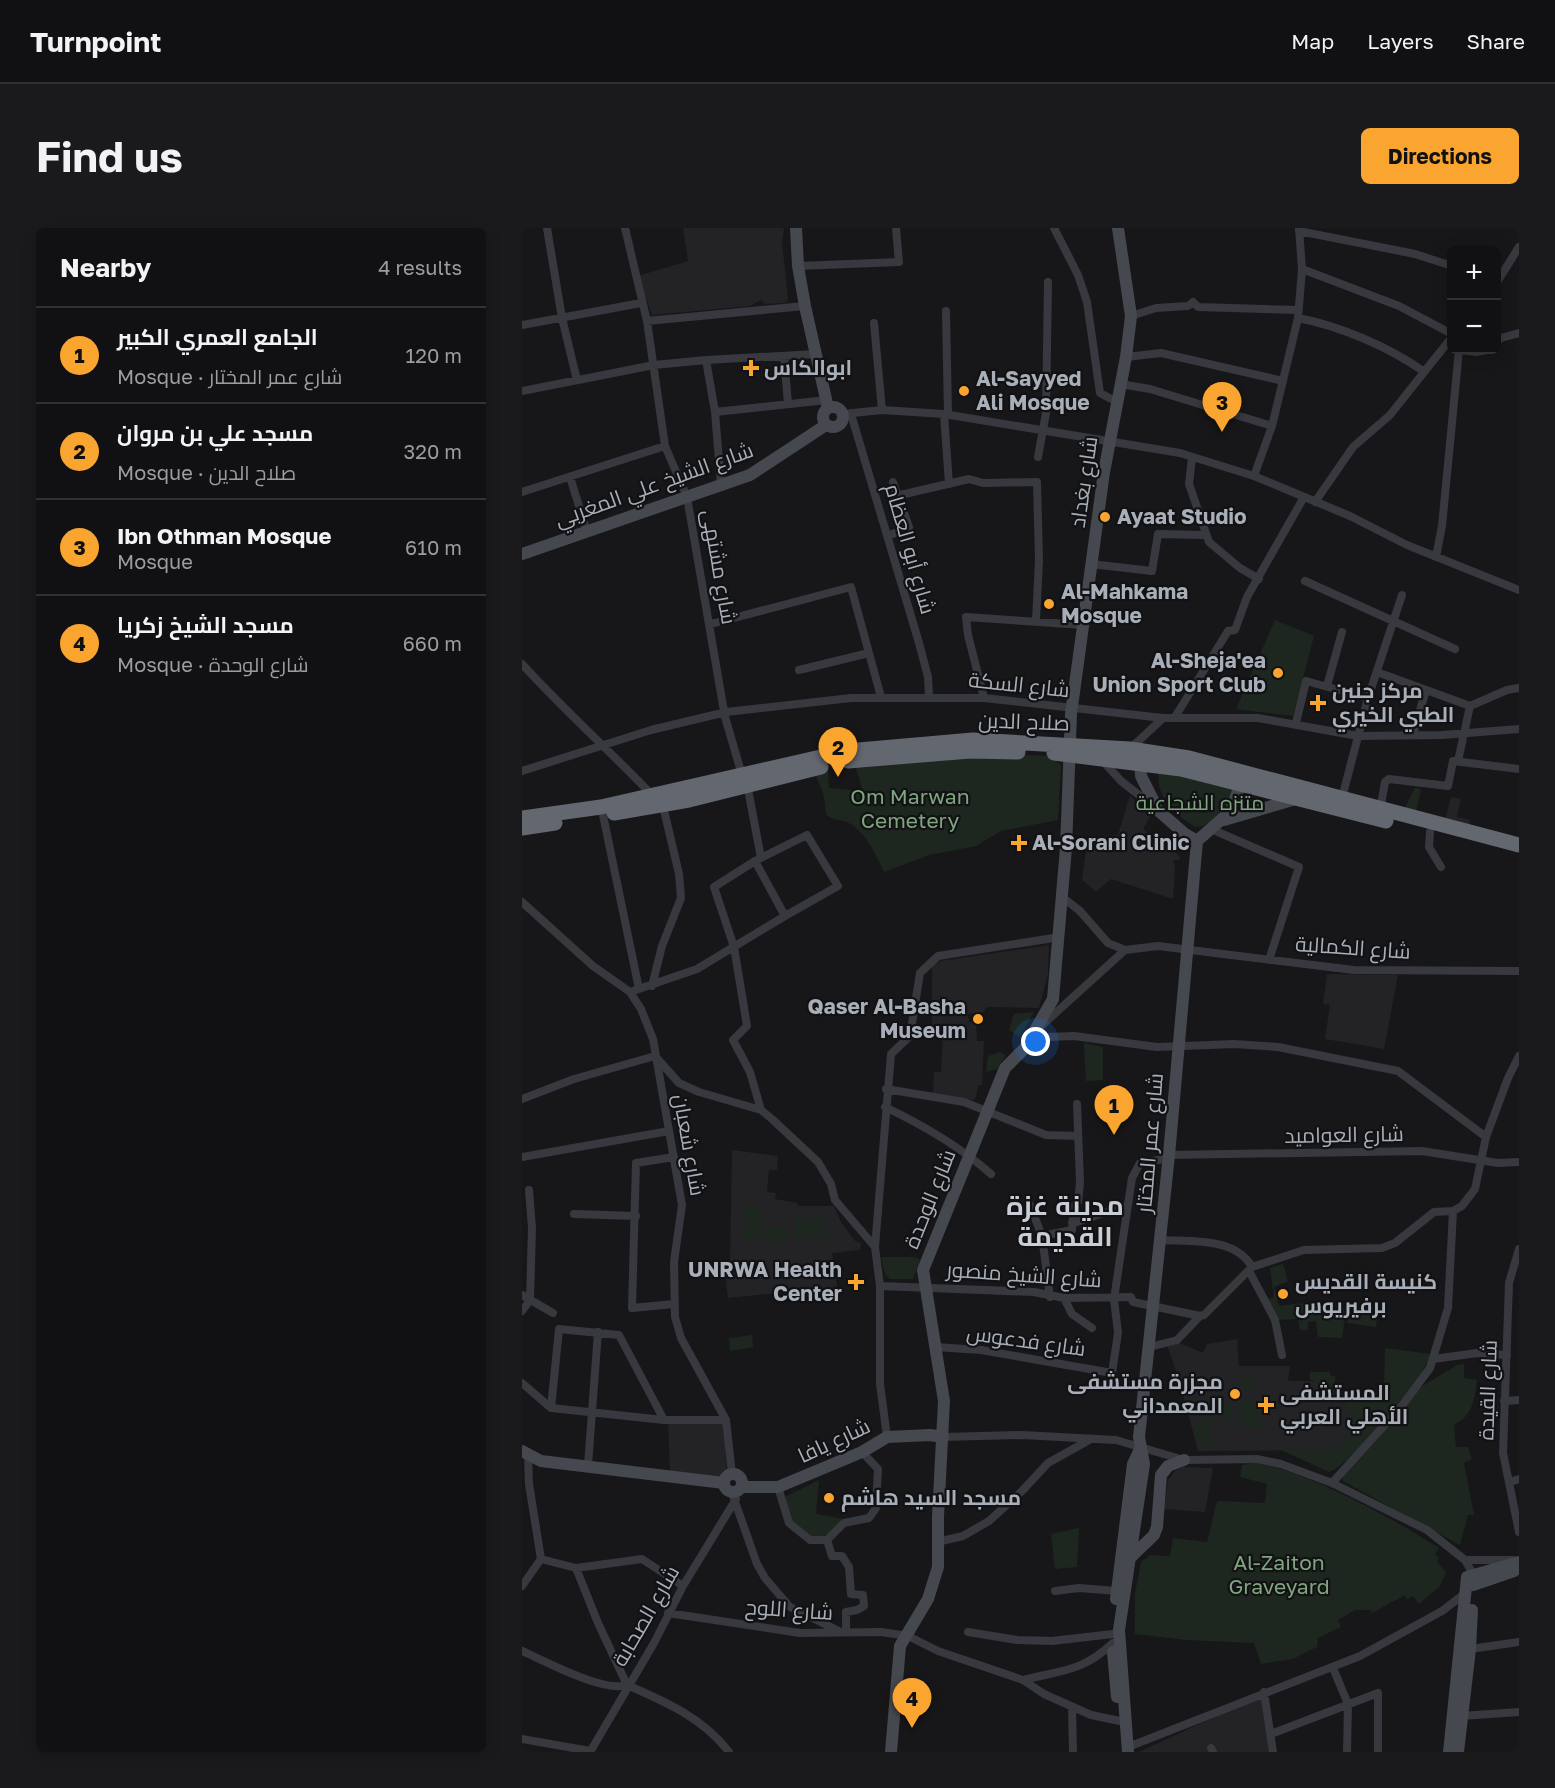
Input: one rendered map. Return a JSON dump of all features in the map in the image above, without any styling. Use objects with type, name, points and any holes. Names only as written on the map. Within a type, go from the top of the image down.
[{"type":"highway","name":"صلاح الدين","points":[[522,828],[603,815],[847,751],[973,740],[1189,758],[1519,845]]},
{"type":"highway","name":"صلاح الدين","points":[[1070,749],[1100,758],[1137,754],[1240,785],[1519,854]]},
{"type":"highway","name":"صلاح الدين","points":[[522,818],[657,801]]},
{"type":"main road","points":[[796,228],[798,266],[805,306],[828,404],[822,416],[826,425],[839,426],[847,414],[828,404]]},
{"type":"main road","name":"شارع بغداد","points":[[1070,749],[1083,626],[1115,401],[1126,357],[1131,316],[1118,228]]},
{"type":"main road","name":"شارع الشيخ علي المغربي","points":[[522,554],[750,475],[826,425]]},
{"type":"main road","name":"شارع الوحدة","points":[[891,1752],[900,1646],[908,1636],[932,1588],[938,1566],[937,1542],[944,1401],[923,1270],[1005,1068],[1025,1048],[1053,999],[1060,937],[1070,749]]},
{"type":"main road","points":[[1137,754],[1153,806],[1185,834],[1197,841],[1222,820],[1233,806],[1240,785]]},
{"type":"main road","points":[[1222,820],[1296,799]]},
{"type":"main road","name":"شارع عمر المختار","points":[[1126,1750],[1119,1630],[1144,1464],[1139,1437],[1161,1240],[1197,841]]},
{"type":"main road","name":"شارع يافا","points":[[737,1493],[778,1486],[862,1452],[887,1437],[930,1435],[943,1437]]},
{"type":"main road","name":"شارع عمر المختار","points":[[1126,1750],[1113,1672],[1113,1638],[1133,1464],[1141,1447]]},
{"type":"main road","points":[[525,1453],[541,1461],[728,1479],[741,1478],[737,1493]]},
{"type":"main road","points":[[1131,1557],[1154,1534],[1157,1527],[1161,1475],[1164,1469],[1184,1460]]},
{"type":"main road","points":[[1469,1582],[1519,1561]]},
{"type":"main road","points":[[1469,1582],[1519,1569]]},
{"type":"main road","points":[[1458,1752],[1470,1649],[1469,1582]]},
{"type":"main road","points":[[1449,1752],[1469,1582]]},
{"type":"street","points":[[546,228],[562,318],[577,380]]},
{"type":"street","name":"شارع مشتهى","points":[[625,228],[647,321],[665,446],[687,497],[726,712],[744,779],[758,859],[785,916]]},
{"type":"street","points":[[798,266],[899,262],[896,228]]},
{"type":"street","points":[[1054,228],[1078,275],[1087,302],[1100,393],[1115,401]]},
{"type":"street","points":[[1254,476],[1272,426],[1298,314],[1302,269],[1299,230],[1415,254],[1447,264]]},
{"type":"street","points":[[1501,276],[1519,247]]},
{"type":"street","points":[[1302,269],[1354,286],[1399,306],[1447,332]]},
{"type":"street","points":[[1038,457],[1048,371],[1048,282]]},
{"type":"street","points":[[1131,316],[1156,308],[1188,306],[1193,302],[1198,307],[1298,314],[1368,342],[1424,371]]},
{"type":"street","points":[[522,325],[641,303]]},
{"type":"street","points":[[647,321],[805,306]]},
{"type":"street","points":[[946,311],[946,415],[949,484]]},
{"type":"street","points":[[873,323],[882,410]]},
{"type":"street","points":[[1501,338],[1519,333]]},
{"type":"street","points":[[1316,502],[1353,447],[1390,415],[1447,341]]},
{"type":"street","points":[[522,391],[654,365],[817,354]]},
{"type":"street","points":[[1126,357],[1161,354],[1183,357],[1283,381]]},
{"type":"street","points":[[1436,557],[1442,526],[1460,354]]},
{"type":"street","points":[[784,356],[788,404]]},
{"type":"street","points":[[706,360],[715,412],[721,485]]},
{"type":"street","points":[[1120,384],[1150,389],[1272,426]]},
{"type":"street","points":[[715,412],[788,404],[828,404]]},
{"type":"street","points":[[847,414],[882,410],[946,415],[1192,457],[1254,476],[1436,557],[1519,590]]},
{"type":"street","name":"شارع أبو العظام","points":[[847,414],[888,536],[928,676],[929,696]]},
{"type":"street","points":[[522,492],[665,446]]},
{"type":"street","points":[[1192,457],[1189,484],[1209,542],[1259,579]]},
{"type":"street","points":[[570,477],[587,532]]},
{"type":"street","points":[[896,496],[969,479],[983,483],[1037,482],[1039,551],[1035,621]]},
{"type":"street","points":[[888,536],[909,527],[896,496],[893,482]]},
{"type":"street","points":[[1175,717],[1228,631],[1235,630],[1247,597],[1304,498]]},
{"type":"street","points":[[1092,564],[1152,572],[1158,534],[1206,535]]},
{"type":"street","points":[[1305,581],[1392,623],[1455,649]]},
{"type":"street","points":[[711,624],[851,587],[881,697]]},
{"type":"street","points":[[1342,798],[1368,698],[1402,595]]},
{"type":"street","points":[[984,698],[968,635],[966,617],[1083,626]]},
{"type":"street","points":[[1327,686],[1342,632]]},
{"type":"street","points":[[799,670],[869,653]]},
{"type":"street","points":[[522,664],[578,722],[604,744],[657,801],[679,874],[681,898],[662,946],[652,986]]},
{"type":"street","points":[[1377,672],[1470,705],[1507,690],[1519,688]]},
{"type":"street","points":[[1296,723],[1306,681],[1368,698]]},
{"type":"street","points":[[1413,734],[1426,690]]},
{"type":"street","name":"شارع السكة","points":[[522,771],[604,744],[726,712],[881,697],[984,698],[1163,718],[1258,718],[1358,735],[1463,733],[1519,729]]},
{"type":"street","points":[[1458,761],[1470,705]]},
{"type":"street","points":[[1137,754],[1163,718]]},
{"type":"street","points":[[1100,758],[1121,781],[1153,806]]},
{"type":"street","points":[[1380,810],[1385,782],[1389,779],[1449,786],[1453,761],[1519,769]]},
{"type":"street","points":[[603,815],[634,991],[697,969],[734,947],[785,916],[838,886],[807,835],[758,859],[714,887],[734,947],[747,1026],[733,1040],[750,1072],[761,1110]]},
{"type":"street","points":[[1211,829],[1299,867],[1269,960]]},
{"type":"street","points":[[1430,832],[1429,847],[1441,867]]},
{"type":"street","points":[[1034,1032],[1125,950],[1108,943],[1080,911],[1062,897]]},
{"type":"street","name":"شارع شعبان","points":[[522,902],[593,966],[634,991],[653,1039],[682,1205],[674,1262],[674,1304],[681,1338],[726,1420],[728,1479]]},
{"type":"street","points":[[887,1437],[880,1384],[880,1286],[875,1247],[886,1089],[891,1053],[910,1036],[920,973],[938,956],[1060,937]]},
{"type":"street","name":"شارع الكمالية","points":[[1125,950],[1158,946],[1353,970],[1519,971]]},
{"type":"street","points":[[1025,1048],[1048,1037],[1074,1036],[1156,1047],[1234,1044],[1278,1047],[1398,1071],[1486,1137]]},
{"type":"street","points":[[522,1099],[574,1079],[655,1056],[679,1083],[699,1092],[761,1110],[818,1162],[831,1184],[835,1200],[875,1247]]},
{"type":"street","points":[[1150,1347],[1177,1340],[1250,1269],[1304,1250],[1377,1250],[1395,1243],[1434,1212],[1453,1211],[1462,1206],[1475,1189],[1486,1137],[1508,1078],[1519,1056]]},
{"type":"street","points":[[886,1089],[941,1096],[988,1110],[1046,1135],[1078,1136]]},
{"type":"street","points":[[1042,1236],[1072,1230],[1074,1206],[1078,1202],[1080,1184],[1077,1104]]},
{"type":"street","points":[[885,1107],[934,1132],[969,1155],[991,1174]]},
{"type":"street","points":[[522,1156],[669,1131]]},
{"type":"street","name":"شارع العواميد","points":[[1127,1207],[1132,1178],[1140,1163],[1164,1159],[1169,1155],[1422,1151],[1481,1161],[1519,1162]]},
{"type":"street","points":[[674,1157],[636,1163],[632,1308],[674,1304]]},
{"type":"street","points":[[522,1311],[526,1297],[532,1228],[529,1190]]},
{"type":"street","points":[[1030,1205],[1042,1236],[1050,1297]]},
{"type":"street","points":[[1072,1223],[1092,1219],[1115,1208],[1127,1207],[1114,1299]]},
{"type":"street","points":[[1332,1483],[1401,1407],[1430,1368],[1448,1308],[1453,1211]]},
{"type":"street","points":[[574,1214],[636,1216]]},
{"type":"street","points":[[1161,1240],[1215,1244],[1240,1252],[1275,1320],[1282,1355]]},
{"type":"street","name":"شارع القيدة","points":[[1519,1249],[1509,1283],[1503,1453],[1514,1480],[1519,1532]]},
{"type":"street","name":"شارع الشيخ منصور","points":[[880,1286],[1034,1292],[1064,1298],[1131,1297],[1133,1302],[1154,1304],[1200,1316]]},
{"type":"street","points":[[526,1297],[553,1313]]},
{"type":"street","points":[[1064,1298],[1072,1314],[1092,1328]]},
{"type":"street","name":"شارع فدعوس","points":[[935,1347],[981,1350],[1112,1373],[1119,1333],[1114,1299]]},
{"type":"street","points":[[551,1408],[559,1329],[598,1332],[619,1335],[664,1420]]},
{"type":"street","points":[[588,1465],[598,1332]]},
{"type":"street","points":[[1433,1359],[1477,1353],[1507,1355]]},
{"type":"street","points":[[522,1383],[551,1408],[664,1420],[726,1420]]},
{"type":"street","points":[[1504,1401],[1519,1400]]},
{"type":"street","points":[[943,1437],[1022,1435],[1093,1438],[1116,1440],[1184,1460],[1257,1459],[1281,1464],[1332,1483],[1427,1530],[1465,1560],[1519,1561]]},
{"type":"street","points":[[937,1542],[963,1536],[989,1521],[1023,1490],[1048,1462],[1093,1438]]},
{"type":"street","points":[[778,1486],[789,1523],[810,1540],[826,1540],[844,1523],[869,1518],[876,1508],[878,1469],[862,1452]]},
{"type":"street","points":[[522,1586],[541,1559],[525,1484],[525,1453]]},
{"type":"street","points":[[737,1493],[757,1564],[765,1578],[790,1606],[843,1632],[846,1612],[864,1606],[863,1595],[851,1594],[846,1560],[842,1556],[832,1556],[826,1540]]},
{"type":"street","name":"شارع الصحابة","points":[[590,1751],[627,1685],[654,1643],[668,1613],[737,1493]]},
{"type":"street","points":[[1427,1530],[1460,1562],[1469,1582]]},
{"type":"street","points":[[541,1559],[576,1568],[642,1558],[683,1586]]},
{"type":"street","points":[[1465,1560],[1469,1582]]},
{"type":"street","points":[[576,1568],[598,1623],[627,1685],[691,1716],[710,1730],[729,1752]]},
{"type":"street","points":[[1126,1750],[1264,1692],[1333,1668],[1390,1642],[1442,1611],[1469,1582]]},
{"type":"street","points":[[1055,1591],[1079,1588],[1117,1591]]},
{"type":"street","name":"شارع اللوح","points":[[668,1613],[800,1633],[843,1632],[908,1636]]},
{"type":"street","points":[[968,1632],[1017,1640],[1113,1638]]},
{"type":"street","points":[[908,1636],[938,1650],[1023,1680],[1044,1694],[1071,1707],[1091,1715],[1120,1721]]},
{"type":"street","points":[[1023,1680],[1066,1672],[1082,1666],[1096,1658],[1113,1638]]},
{"type":"street","points":[[1470,1649],[1519,1642]]},
{"type":"street","points":[[522,1651],[590,1679],[619,1688],[627,1685]]},
{"type":"street","points":[[1333,1668],[1348,1704],[1347,1752]]},
{"type":"street","points":[[1264,1692],[1273,1752]]},
{"type":"street","points":[[1270,1734],[1378,1693],[1378,1752]]},
{"type":"street","points":[[1071,1707],[1073,1752]]},
{"type":"street","points":[[1461,1716],[1519,1712]]},
{"type":"street","points":[[522,1739],[590,1751]]},
{"type":"shaded area","points":[[683,228],[784,228],[782,242],[788,299],[785,303],[765,304],[761,300],[750,306],[652,315],[638,276],[688,261]]},
{"type":"shaded area","points":[[1130,795],[1150,817],[1143,829],[1180,856],[1179,860],[1173,860],[1175,867],[1173,899],[1111,879],[1096,892],[1082,880],[1088,837],[1118,835]]},
{"type":"shaded area","points":[[1451,797],[1461,799],[1457,817],[1470,820],[1469,825],[1445,820]]},
{"type":"shaded area","points":[[1049,945],[1048,974],[1039,1008],[987,1007],[984,1012],[968,1014],[969,1022],[976,1022],[977,1041],[984,1041],[982,1085],[978,1085],[976,1097],[973,1100],[933,1094],[934,1072],[941,1072],[943,1034],[932,1033],[932,966],[941,961]]},
{"type":"shaded area","points":[[1327,974],[1398,975],[1384,1049],[1325,1039],[1330,1005],[1323,1004]]},
{"type":"shaded area","points":[[732,1150],[778,1156],[777,1170],[769,1170],[767,1192],[776,1193],[775,1199],[797,1203],[798,1206],[834,1206],[841,1222],[855,1241],[861,1243],[860,1250],[832,1253],[838,1292],[807,1296],[806,1290],[728,1298],[724,1262],[730,1261]]},
{"type":"shaded area","name":"المستشفى الأهلي العربي","points":[[1237,1339],[1239,1366],[1290,1366],[1288,1381],[1318,1381],[1323,1382],[1323,1387],[1334,1387],[1335,1383],[1341,1383],[1348,1416],[1347,1436],[1338,1450],[1198,1451],[1179,1379],[1167,1345],[1177,1342],[1203,1353],[1207,1344]]},
{"type":"shaded area","points":[[668,1421],[724,1422],[727,1481],[670,1471]]},
{"type":"shaded area","points":[[1183,1467],[1213,1468],[1205,1512],[1164,1509],[1168,1480],[1176,1470]]},
{"type":"shaded area","points":[[1263,1695],[1270,1752],[1139,1752],[1197,1725]]},
{"type":"green space","name":"Al-Sheja'ea Union Sport Club","points":[[1275,620],[1314,636],[1293,716],[1236,709]]},
{"type":"green space","name":"Om Marwan Cemetery","points":[[988,753],[1048,756],[1061,765],[1058,820],[1001,831],[976,846],[929,855],[884,872],[859,831],[847,822],[833,819],[826,814],[824,796],[815,773],[828,770],[829,788],[863,791],[855,765]]},
{"type":"green space","name":"متنزه الشجاعية","points":[[1159,770],[1235,787],[1226,808],[1216,819],[1203,826],[1195,827],[1173,810],[1163,797]]},
{"type":"green space","points":[[1415,788],[1421,789],[1416,812],[1404,809]]},
{"type":"green space","points":[[1034,1012],[1020,1037],[1009,1030],[1014,1014]]},
{"type":"green space","points":[[1084,1043],[1103,1047],[1103,1080],[1086,1081]]},
{"type":"green space","points":[[1000,1052],[1006,1055],[997,1069],[986,1072],[988,1056]]},
{"type":"green space","points":[[745,1207],[760,1208],[759,1239],[744,1239]]},
{"type":"green space","points":[[824,1218],[825,1236],[796,1237],[795,1219]]},
{"type":"green space","points":[[764,1228],[788,1228],[788,1241],[764,1242]]},
{"type":"green space","points":[[881,1257],[915,1257],[920,1260],[913,1279],[890,1279],[885,1274]]},
{"type":"green space","points":[[1283,1264],[1288,1281],[1274,1287],[1279,1306],[1320,1301],[1321,1309],[1346,1310],[1342,1338],[1318,1337],[1316,1321],[1308,1322],[1308,1330],[1300,1330],[1298,1319],[1276,1320],[1265,1300],[1274,1297],[1270,1268]]},
{"type":"green space","points":[[1350,1306],[1378,1310],[1376,1327],[1347,1323]]},
{"type":"green space","points":[[752,1335],[753,1347],[730,1351],[729,1338]]},
{"type":"green space","points":[[1385,1348],[1431,1354],[1426,1365],[1401,1400],[1353,1454],[1329,1472],[1279,1449],[1338,1449],[1346,1436],[1348,1423],[1343,1394],[1384,1391]]},
{"type":"green space","points":[[1464,1364],[1464,1378],[1477,1380],[1469,1412],[1454,1425],[1456,1447],[1468,1447],[1472,1459],[1464,1463],[1474,1515],[1468,1515],[1460,1545],[1343,1481],[1343,1476],[1421,1387],[1457,1365]]},
{"type":"green space","points":[[1310,1372],[1330,1372],[1330,1376],[1335,1376],[1335,1387],[1322,1387],[1322,1382],[1310,1380]]},
{"type":"green space","points":[[1240,1377],[1254,1377],[1255,1390],[1240,1390]]},
{"type":"green space","points":[[1209,1402],[1232,1404],[1232,1419],[1208,1418]]},
{"type":"green space","points":[[1262,1402],[1262,1427],[1240,1427],[1238,1406],[1241,1403]]},
{"type":"green space","points":[[1211,1420],[1213,1445],[1198,1446],[1195,1422]]},
{"type":"green space","name":"Al-Zaiton Graveyard","points":[[1256,1463],[1277,1468],[1325,1486],[1399,1524],[1439,1548],[1435,1554],[1439,1557],[1437,1561],[1446,1573],[1439,1587],[1419,1604],[1413,1596],[1407,1599],[1405,1595],[1372,1613],[1370,1610],[1355,1610],[1338,1620],[1341,1627],[1318,1638],[1317,1647],[1293,1659],[1261,1664],[1254,1643],[1186,1640],[1135,1634],[1135,1593],[1141,1562],[1150,1555],[1170,1556],[1173,1538],[1207,1542],[1217,1501],[1265,1503],[1267,1484],[1240,1477],[1242,1465]]},
{"type":"green space","points":[[819,1480],[816,1514],[844,1519],[830,1534],[820,1537],[807,1536],[791,1521],[785,1497]]},
{"type":"green space","points":[[1079,1528],[1077,1567],[1055,1569],[1051,1534]]},
{"type":"place","name":"ابوالكاس","points":[[751,368]]},
{"type":"place","name":"Al-Sayyed Ali Mosque","points":[[964,391]]},
{"type":"place","name":"Ibn Othman Mosque","points":[[1222,432]]},
{"type":"place","name":"Ayaat Studio","points":[[1105,517]]},
{"type":"place","name":"Al-Mahkama Mosque","points":[[1049,604]]},
{"type":"place","name":"Al-Sheja'ea Union Sport Club","points":[[1278,673]]},
{"type":"place","name":"مركز جنين الطبي الخيري","points":[[1318,703]]},
{"type":"place","name":"مسجد علي بن مروان","points":[[838,777]]},
{"type":"place","name":"Al-Sorani Clinic","points":[[1019,843]]},
{"type":"place","name":"Qaser Al-Basha Museum","points":[[978,1019]]},
{"type":"place","name":"الجامع العمري الكبير","points":[[1114,1135]]},
{"type":"place","name":"UNRWA Health Center","points":[[856,1282]]},
{"type":"place","name":"كنيسة القديس برفيريوس","points":[[1283,1294]]},
{"type":"place","name":"مجزرة مستشفى المعمداني","points":[[1235,1394]]},
{"type":"place","name":"المستشفى الأهلي العربي","points":[[1266,1405]]},
{"type":"place","name":"مسجد السيد هاشم","points":[[829,1498]]},
{"type":"place","name":"مسجد الشيخ زكريا","points":[[912,1728]]},
{"type":"district","name":"مدينة غزة القديمة","points":[[1065,1222]]}]
